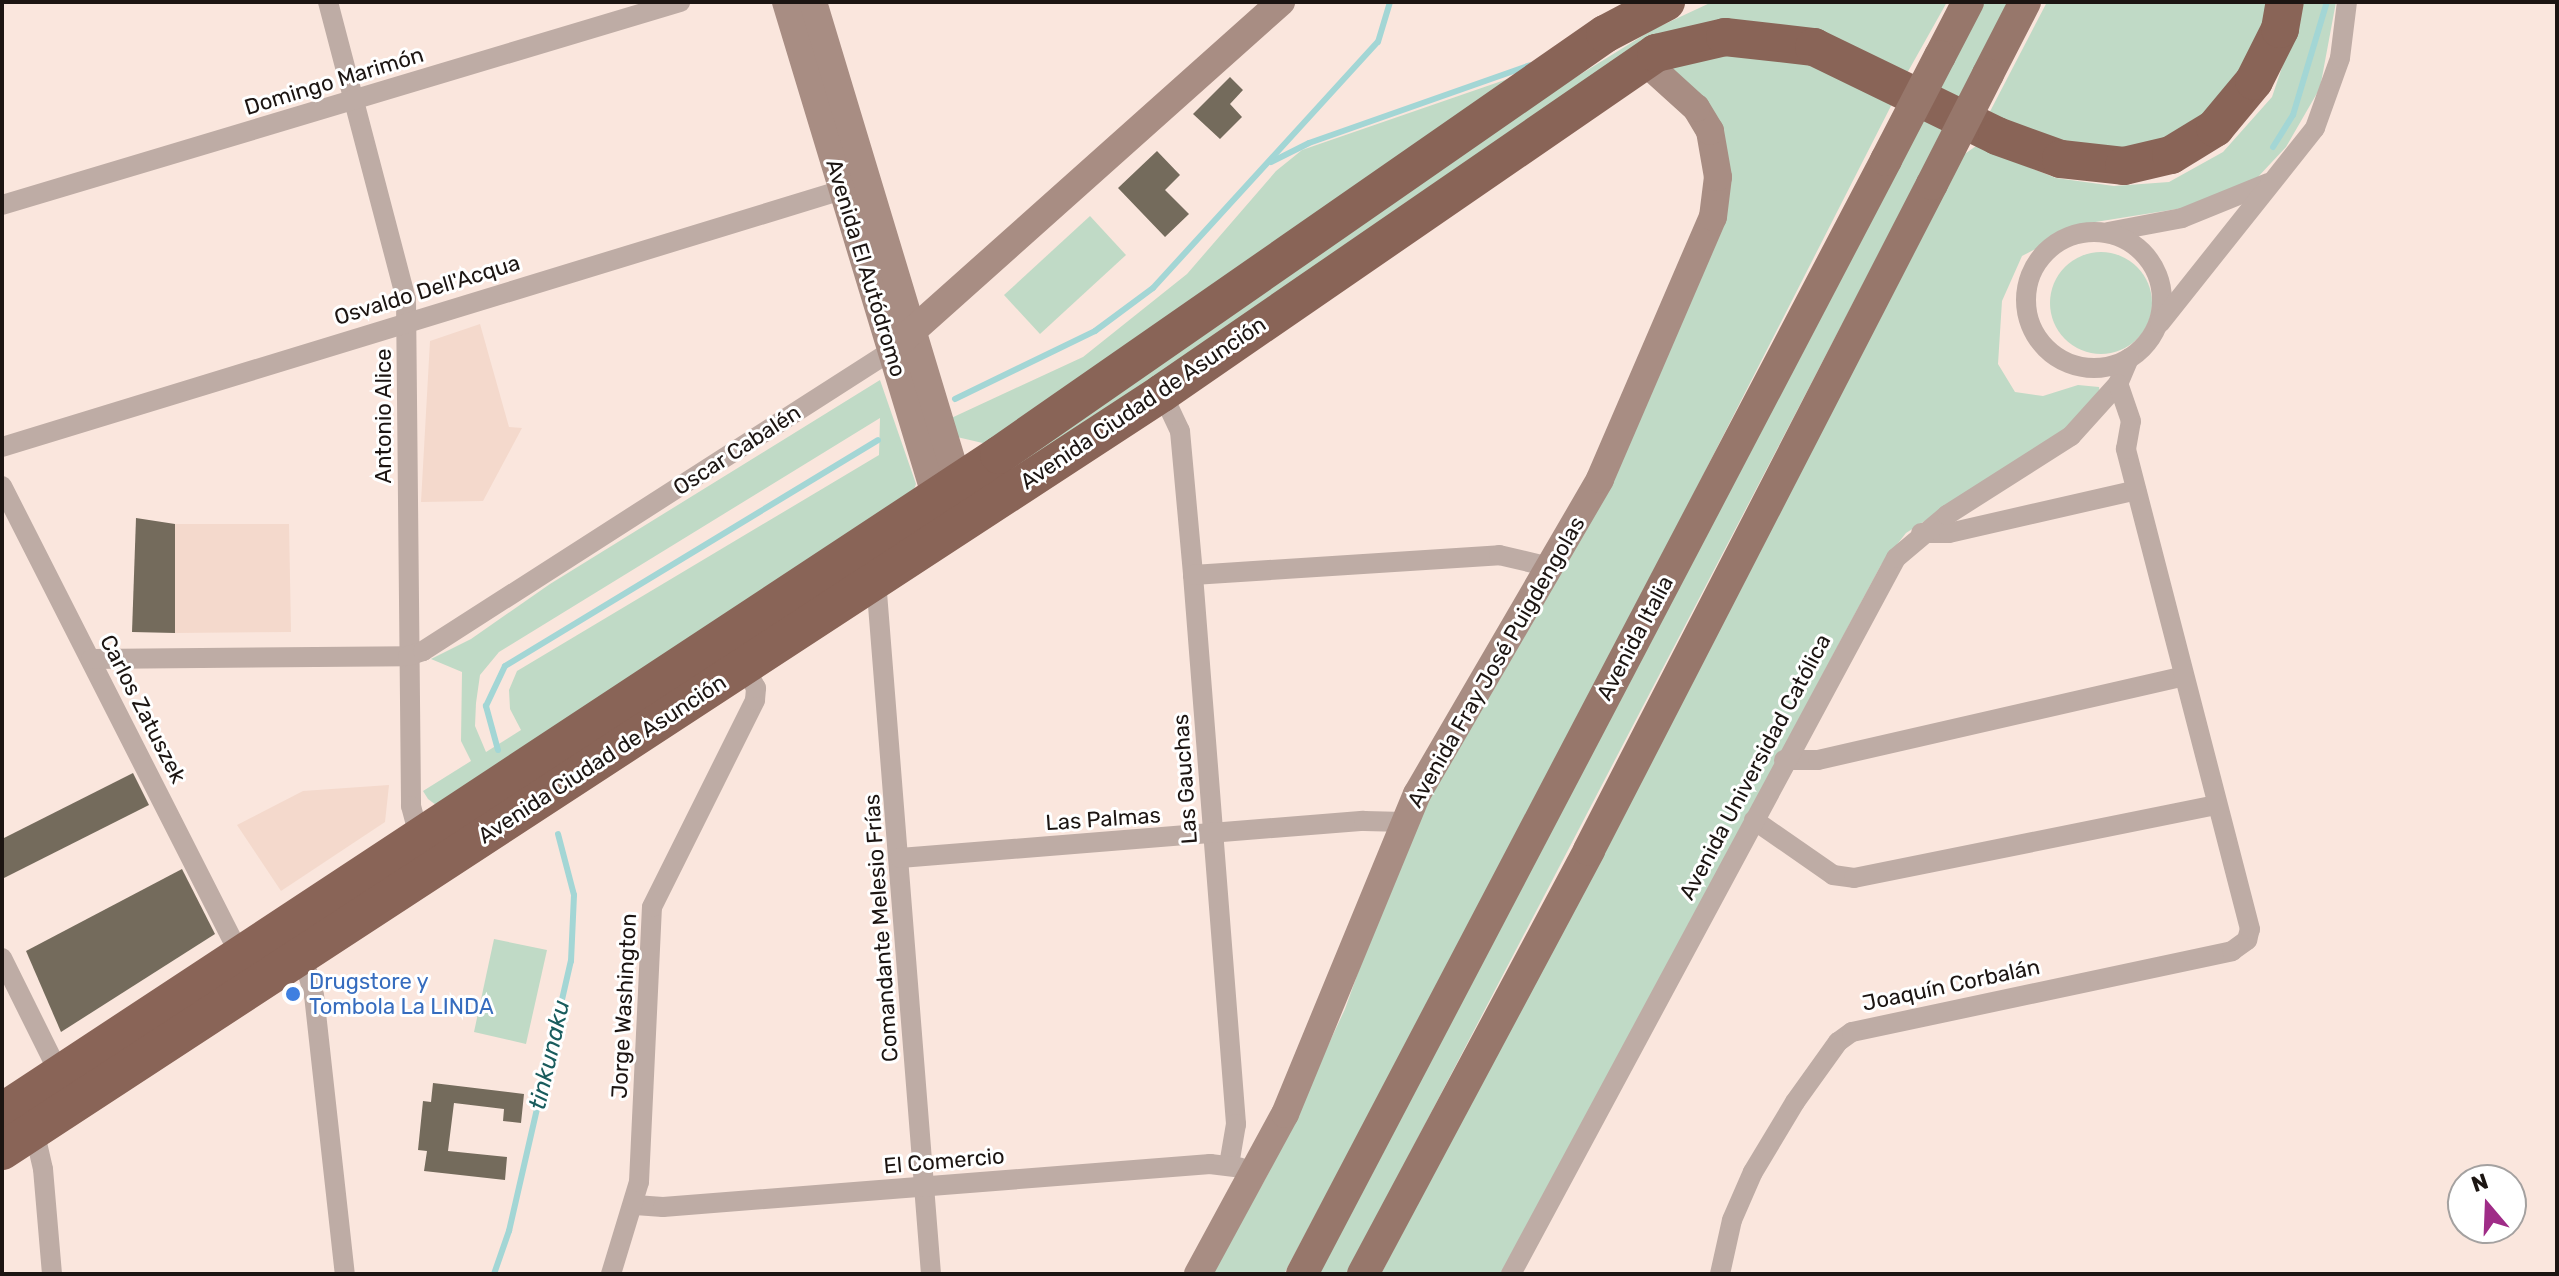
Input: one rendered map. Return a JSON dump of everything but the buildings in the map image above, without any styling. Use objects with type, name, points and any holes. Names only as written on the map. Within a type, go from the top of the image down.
[{"type":"highway","name":"Avenida Ciudad de Asunción","points":[[2,1151],[18,1121],[59,1073],[957,497],[1605,34],[1666,2]]},
{"type":"highway","name":"Avenida Ciudad de Asunción","points":[[18,1121],[303,957],[619,744],[744,667],[946,533],[957,497],[1162,393],[1643,60],[1684,43],[1725,37],[1814,47],[1997,136],[2061,159],[2124,166],[2171,155],[2215,128],[2254,81],[2280,29],[2285,2]]},
{"type":"main road","name":"Avenida Italia","points":[[1302,1274],[1968,2]]},
{"type":"main road","points":[[1363,1274],[1589,850],[2025,2]]},
{"type":"street","name":"Antonio Alice","points":[[328,2],[357,99],[408,320],[411,806],[420,839]]},
{"type":"street","name":"Domingo Marimón","points":[[2,205],[680,2]]},
{"type":"street","name":"Avenida El Autódromo","points":[[786,2],[912,331],[957,497]]},
{"type":"street","name":"Avenida El Autódromo","points":[[813,2],[891,351],[957,497]]},
{"type":"street","name":"Oscar Cabalén","points":[[91,659],[408,656],[445,641],[891,351],[1281,2]]},
{"type":"street","name":"Avenida Universidad Católica","points":[[1511,1274],[1784,760],[1896,558],[1921,533],[2071,436],[2118,384],[2129,358],[2156,329],[2275,180],[2325,107],[2340,58],[2347,2]]},
{"type":"street","name":"Avenida Fray José Puigdengolas","points":[[1198,1274],[1242,1168],[1285,1114],[1405,822],[1600,479],[1650,371],[1718,197],[1710,131],[1696,108],[1643,60]]},
{"type":"street","points":[[2129,358],[2091,367],[2054,354],[2035,331],[2026,303],[2036,265],[2049,249],[2085,232],[2104,232],[2209,210],[2275,180]]},
{"type":"street","name":"Osvaldo Dell'Acqua","points":[[2,447],[408,320],[855,186]]},
{"type":"street","points":[[2104,232],[2137,246],[2158,275],[2162,310],[2156,329]]},
{"type":"street","points":[[1754,820],[1833,875],[1854,878],[2215,805],[2126,449],[2128,403],[2118,384]]},
{"type":"street","name":"Las Gauchas","points":[[1162,393],[1180,431],[1242,1168]]},
{"type":"street","name":"Carlos Zatuszek","points":[[2,486],[240,955]]},
{"type":"street","points":[[1921,533],[1949,533],[2136,490]]},
{"type":"street","points":[[1193,575],[1499,555],[1550,567]]},
{"type":"street","name":"Comandante Melesio Frías","points":[[876,580],[931,1274]]},
{"type":"street","name":"Jorge Washington","points":[[611,1274],[635,1205],[652,907],[755,700],[756,688],[744,667]]},
{"type":"street","points":[[1784,760],[1818,760],[2181,677]]},
{"type":"street","name":"Joaquín Corbalán","points":[[1720,1274],[1732,1220],[1753,1172],[1795,1102],[1838,1042],[1852,1032],[2240,947],[2250,929],[2215,805]]},
{"type":"street","name":"Las Palmas","points":[[900,858],[1405,822]]},
{"type":"street","points":[[303,957],[314,995],[345,1274]]},
{"type":"street","points":[[2,958],[59,1073]]},
{"type":"street","points":[[18,1121],[43,1169],[52,1274]]},
{"type":"street","name":"El Comercio","points":[[635,1205],[663,1207],[926,1186],[1242,1168]]},
{"type":"shaded area","points":[[480,324],[509,427],[522,428],[483,501],[421,502],[430,341]]},
{"type":"shaded area","points":[[175,524],[289,524],[291,632],[175,633]]},
{"type":"shaded area","points":[[389,785],[385,822],[281,891],[237,825],[303,791]]},
{"type":"green space","points":[[1712,2],[1947,2],[1901,84],[1716,34],[980,499],[972,488],[1568,82],[1652,30]]},
{"type":"green space","points":[[1982,2],[2010,2],[1347,1274],[1319,1274]]},
{"type":"green space","points":[[2047,2],[2274,2],[2216,118],[2111,163],[1984,123]]},
{"type":"green space","points":[[2304,2],[2336,2],[2320,88],[2286,147],[2257,178],[2208,204],[2083,224],[2022,256],[2002,301],[1998,364],[2015,392],[2043,396],[2078,385],[2099,387],[2100,396],[2065,431],[1906,533],[1881,565],[1503,1274],[1381,1274],[1959,158],[1976,146],[2056,178],[2114,186],[2169,182],[2223,152],[2272,97]]},
{"type":"green space","points":[[1769,53],[1831,71],[1893,102],[1581,715],[1284,1274],[1211,1274],[1267,1176],[1345,1009],[1407,836],[1729,193],[1660,70],[1704,55]]},
{"type":"green space","points":[[1522,74],[987,444],[957,437],[947,420],[1083,357],[1187,274],[1276,171],[1302,150]]},
{"type":"green space","points":[[1090,216],[1126,255],[1040,334],[1004,295]]},
{"type":"green space","points":[[2101,252],[2120,256],[2137,267],[2148,284],[2152,303],[2148,322],[2137,339],[2120,350],[2101,354],[2082,350],[2065,339],[2054,322],[2050,303],[2054,284],[2065,267],[2082,256]]},
{"type":"green space","points":[[880,380],[916,484],[910,500],[436,805],[423,791],[471,761],[461,741],[462,672],[431,659],[471,639],[550,584]],"holes":[[[880,418],[879,455],[517,671],[509,690],[510,709],[521,730],[486,752],[475,726],[476,703],[480,675],[499,652]]]},
{"type":"green space","points":[[494,939],[547,950],[526,1044],[474,1032]]},
{"type":"waterway","points":[[955,399],[1095,331],[1153,288],[1378,42],[1390,2]]},
{"type":"waterway","points":[[2273,147],[2293,115],[2327,2]]},
{"type":"waterway","points":[[1271,162],[1309,143],[1530,65]]},
{"type":"waterway","points":[[498,750],[486,706],[505,666],[878,440]]},
{"type":"waterway","name":"tinkunaku","points":[[494,1274],[509,1231],[571,961],[574,895],[558,834]]},
{"type":"place","name":"Drugstore y Tombola La LINDA","points":[[293,994]]}]
